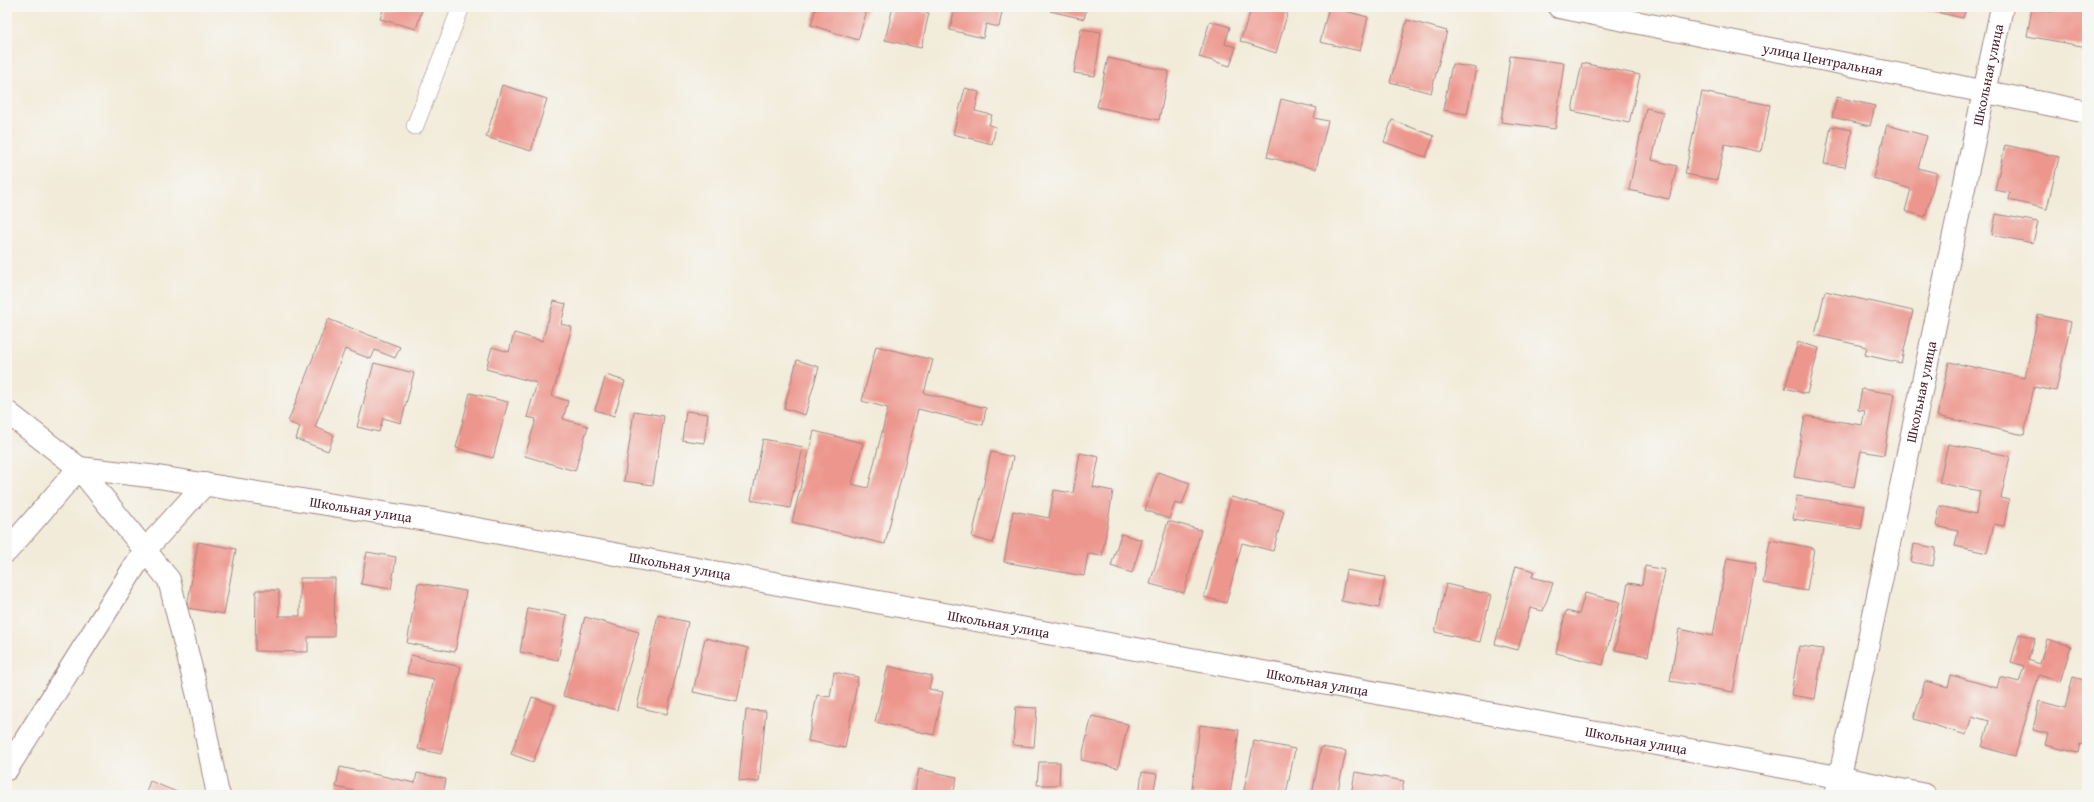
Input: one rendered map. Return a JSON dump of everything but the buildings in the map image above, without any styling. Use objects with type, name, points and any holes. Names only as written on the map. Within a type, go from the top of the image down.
[{"type":"street","name":"улица Центральная","points":[[1559,7],[2087,112]]},
{"type":"street","name":"Школьная улица","points":[[1837,786],[2002,7]]},
{"type":"street","points":[[7,412],[79,468],[169,580],[200,704],[219,795]]},
{"type":"street","name":"Школьная улица","points":[[79,468],[205,484],[454,525],[1837,786],[1925,795]]},
{"type":"street","points":[[7,551],[79,468]]},
{"type":"street","points":[[7,770],[145,550],[205,484]]},
{"type":"lane","points":[[415,126],[461,7]]}]
